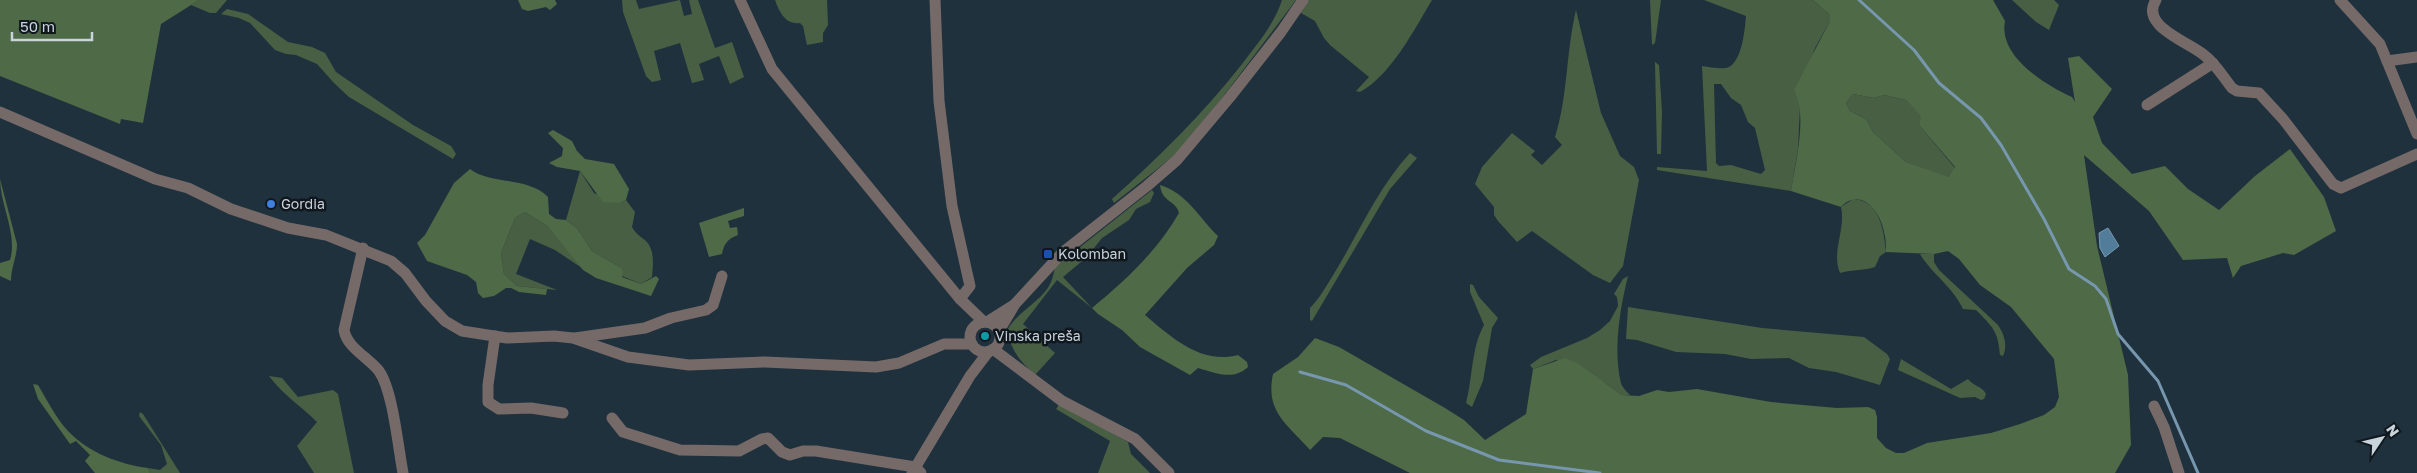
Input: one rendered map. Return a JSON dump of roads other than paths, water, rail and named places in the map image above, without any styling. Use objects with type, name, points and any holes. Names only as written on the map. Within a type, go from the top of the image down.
[{"type":"street","points":[[740,0],[772,69],[962,301],[986,322],[994,325],[995,343],[1010,360],[1030,379],[1062,401],[1135,439],[1169,473]]},
{"type":"street","points":[[935,0],[939,101],[952,206],[970,286],[962,301],[972,329],[970,337],[974,346],[981,351],[995,343]]},
{"type":"street","points":[[573,338],[628,357],[688,365],[765,362],[876,367],[899,363],[944,344],[972,329],[976,324],[986,322],[1015,304],[1063,252],[1177,160],[1264,54],[1302,0]]},
{"type":"street","points":[[2156,0],[2152,8],[2153,16],[2158,25],[2204,55],[2213,63],[2232,88],[2237,91],[2259,93],[2333,184],[2341,188],[2417,154]]},
{"type":"street","points":[[2340,0],[2380,44],[2417,134]]},
{"type":"street","points":[[2388,61],[2417,57]]},
{"type":"street","points":[[2146,105],[2213,63]]},
{"type":"street","points":[[0,112],[155,179],[188,188],[231,209],[288,228],[326,235],[363,248],[390,261],[405,273],[426,301],[445,321],[462,331],[495,336],[573,338],[645,328],[706,310],[713,305],[722,276]]},
{"type":"street","points":[[363,248],[344,330],[346,338],[378,371],[386,385],[403,473]]},
{"type":"street","points":[[612,418],[623,432],[680,450],[739,451],[768,438],[782,452],[790,455],[803,451],[816,451],[916,471],[970,376],[995,343],[1015,304]]},
{"type":"street","points":[[495,336],[488,385],[488,402],[499,409],[531,408],[563,413]]},
{"type":"street","points":[[944,344],[974,346]]},
{"type":"street","points":[[970,376],[974,346]]},
{"type":"street","points":[[2154,406],[2164,427],[2179,473]]},
{"type":"water","points":[[2108,228],[2119,246],[2105,257],[2100,248],[2099,233]]},
{"type":"waterway","points":[[1859,0],[1914,50],[1939,83],[1981,118],[2001,145],[2044,219],[2069,269],[2095,286],[2106,299],[2118,334],[2158,381],[2198,473]]},
{"type":"waterway","points":[[1300,372],[1346,385],[1426,431],[1499,460],[1600,473]]},
{"type":"place","name":"Gordia","points":[[271,204]]},
{"type":"place","name":"Kolomban","points":[[1048,254]]},
{"type":"place","name":"Vinska preša","points":[[985,336]]}]
